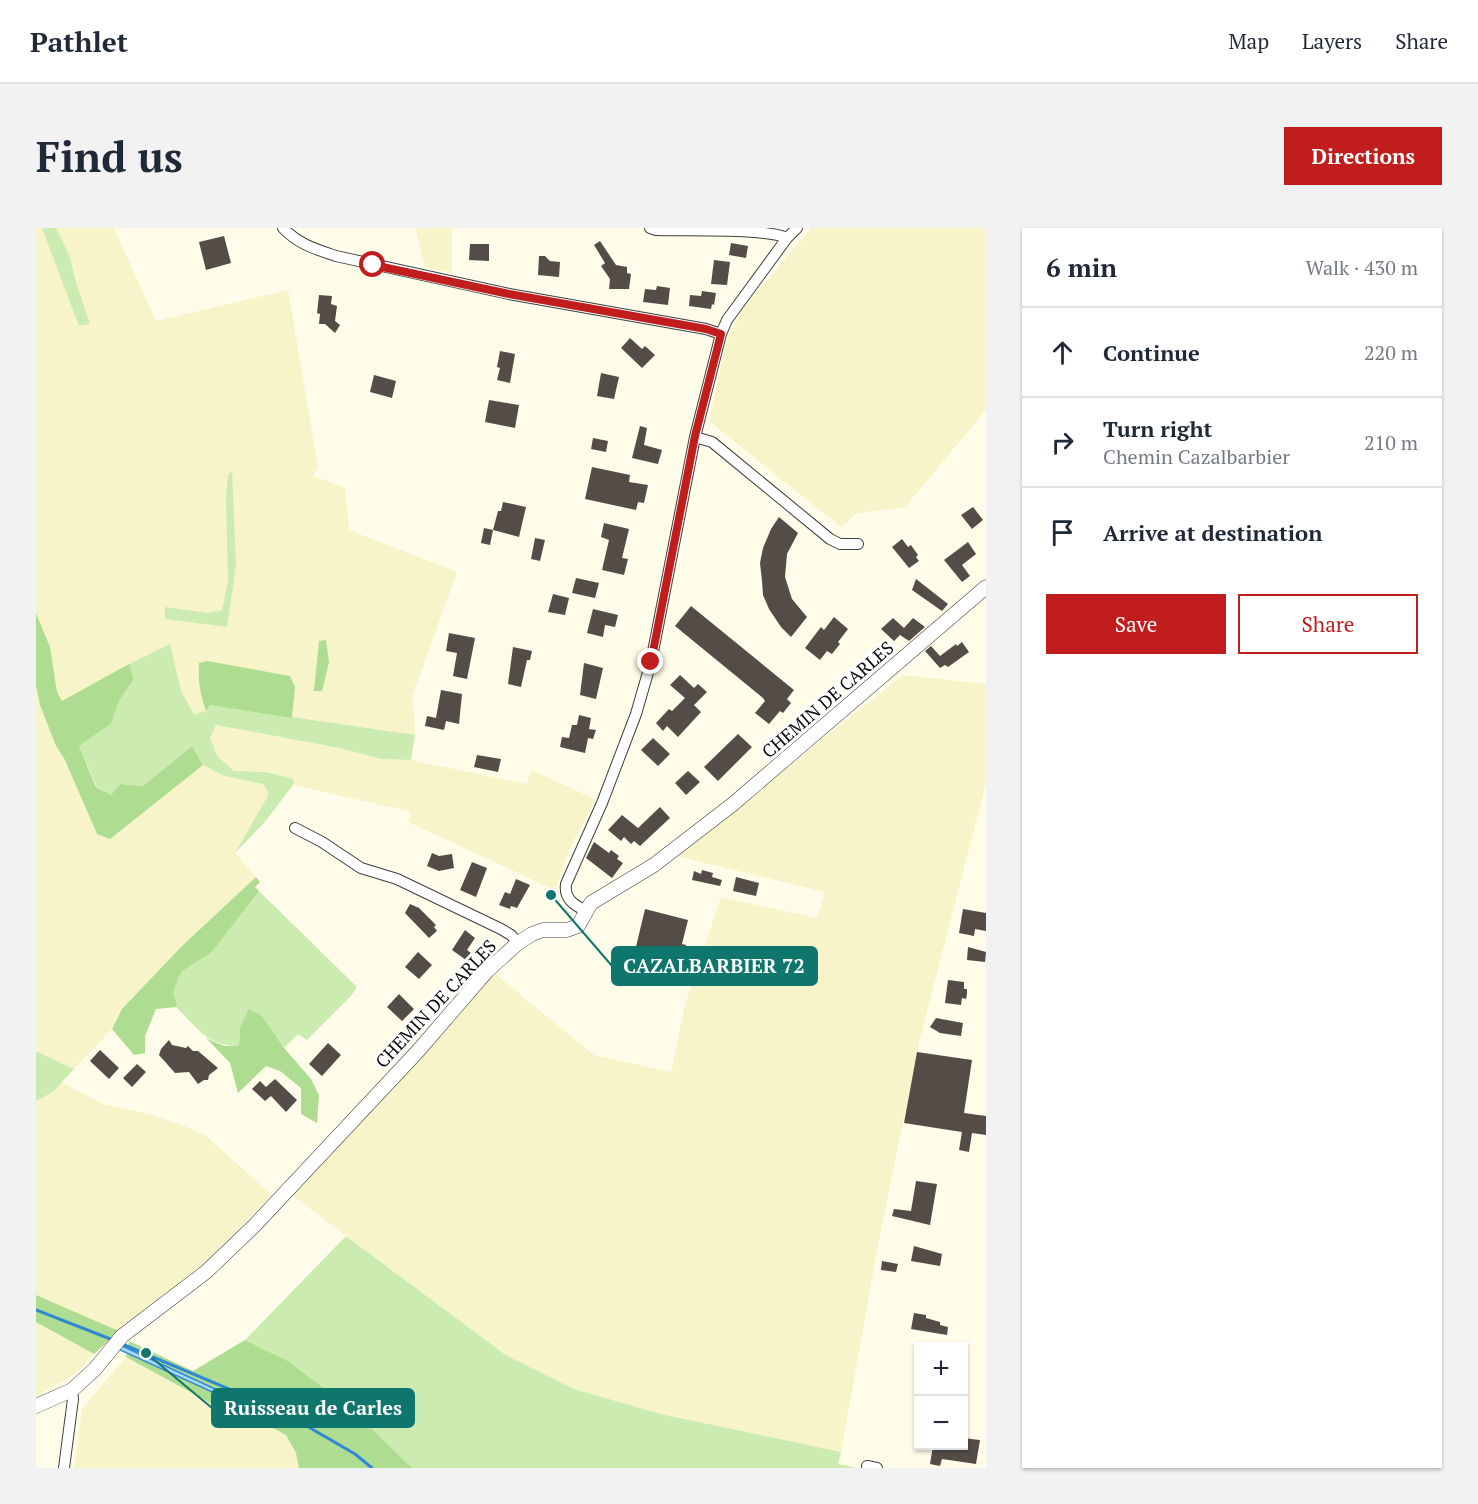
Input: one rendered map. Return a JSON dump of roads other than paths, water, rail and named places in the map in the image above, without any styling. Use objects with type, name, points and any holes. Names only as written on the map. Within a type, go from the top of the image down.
[{"type":"street","points":[[283,228],[293,238],[308,247],[373,265],[509,294],[706,329],[721,334]]},
{"type":"street","points":[[650,228],[760,232],[780,234],[788,238]]},
{"type":"street","points":[[586,911],[569,900],[565,892],[566,884],[602,803],[636,714],[651,662],[695,436],[721,334],[727,320],[797,228]]},
{"type":"street","points":[[695,436],[712,442],[830,539],[840,544],[858,544]]},
{"type":"street","name":"CHEMIN DE CARLES","points":[[72,1390],[109,1354],[122,1336],[206,1272],[254,1226],[402,1068],[487,971],[518,943],[543,930],[574,929],[581,922],[591,903],[654,865],[733,804],[986,587]]},
{"type":"street","points":[[295,828],[322,842],[361,868],[419,888],[512,935],[518,943]]},
{"type":"street","points":[[36,1406],[72,1390],[73,1399],[64,1468]]},
{"type":"water","points":[[120,1345],[226,1394],[221,1396],[118,1349]]},
{"type":"waterway","points":[[36,1310],[113,1340]]},
{"type":"waterway","points":[[122,1344],[281,1411],[355,1454],[372,1468]]},
{"type":"place","name":"CAZALBARBIER 72","points":[[551,895]]},
{"type":"place","name":"Ruisseau de Carles","points":[[146,1353]]}]
